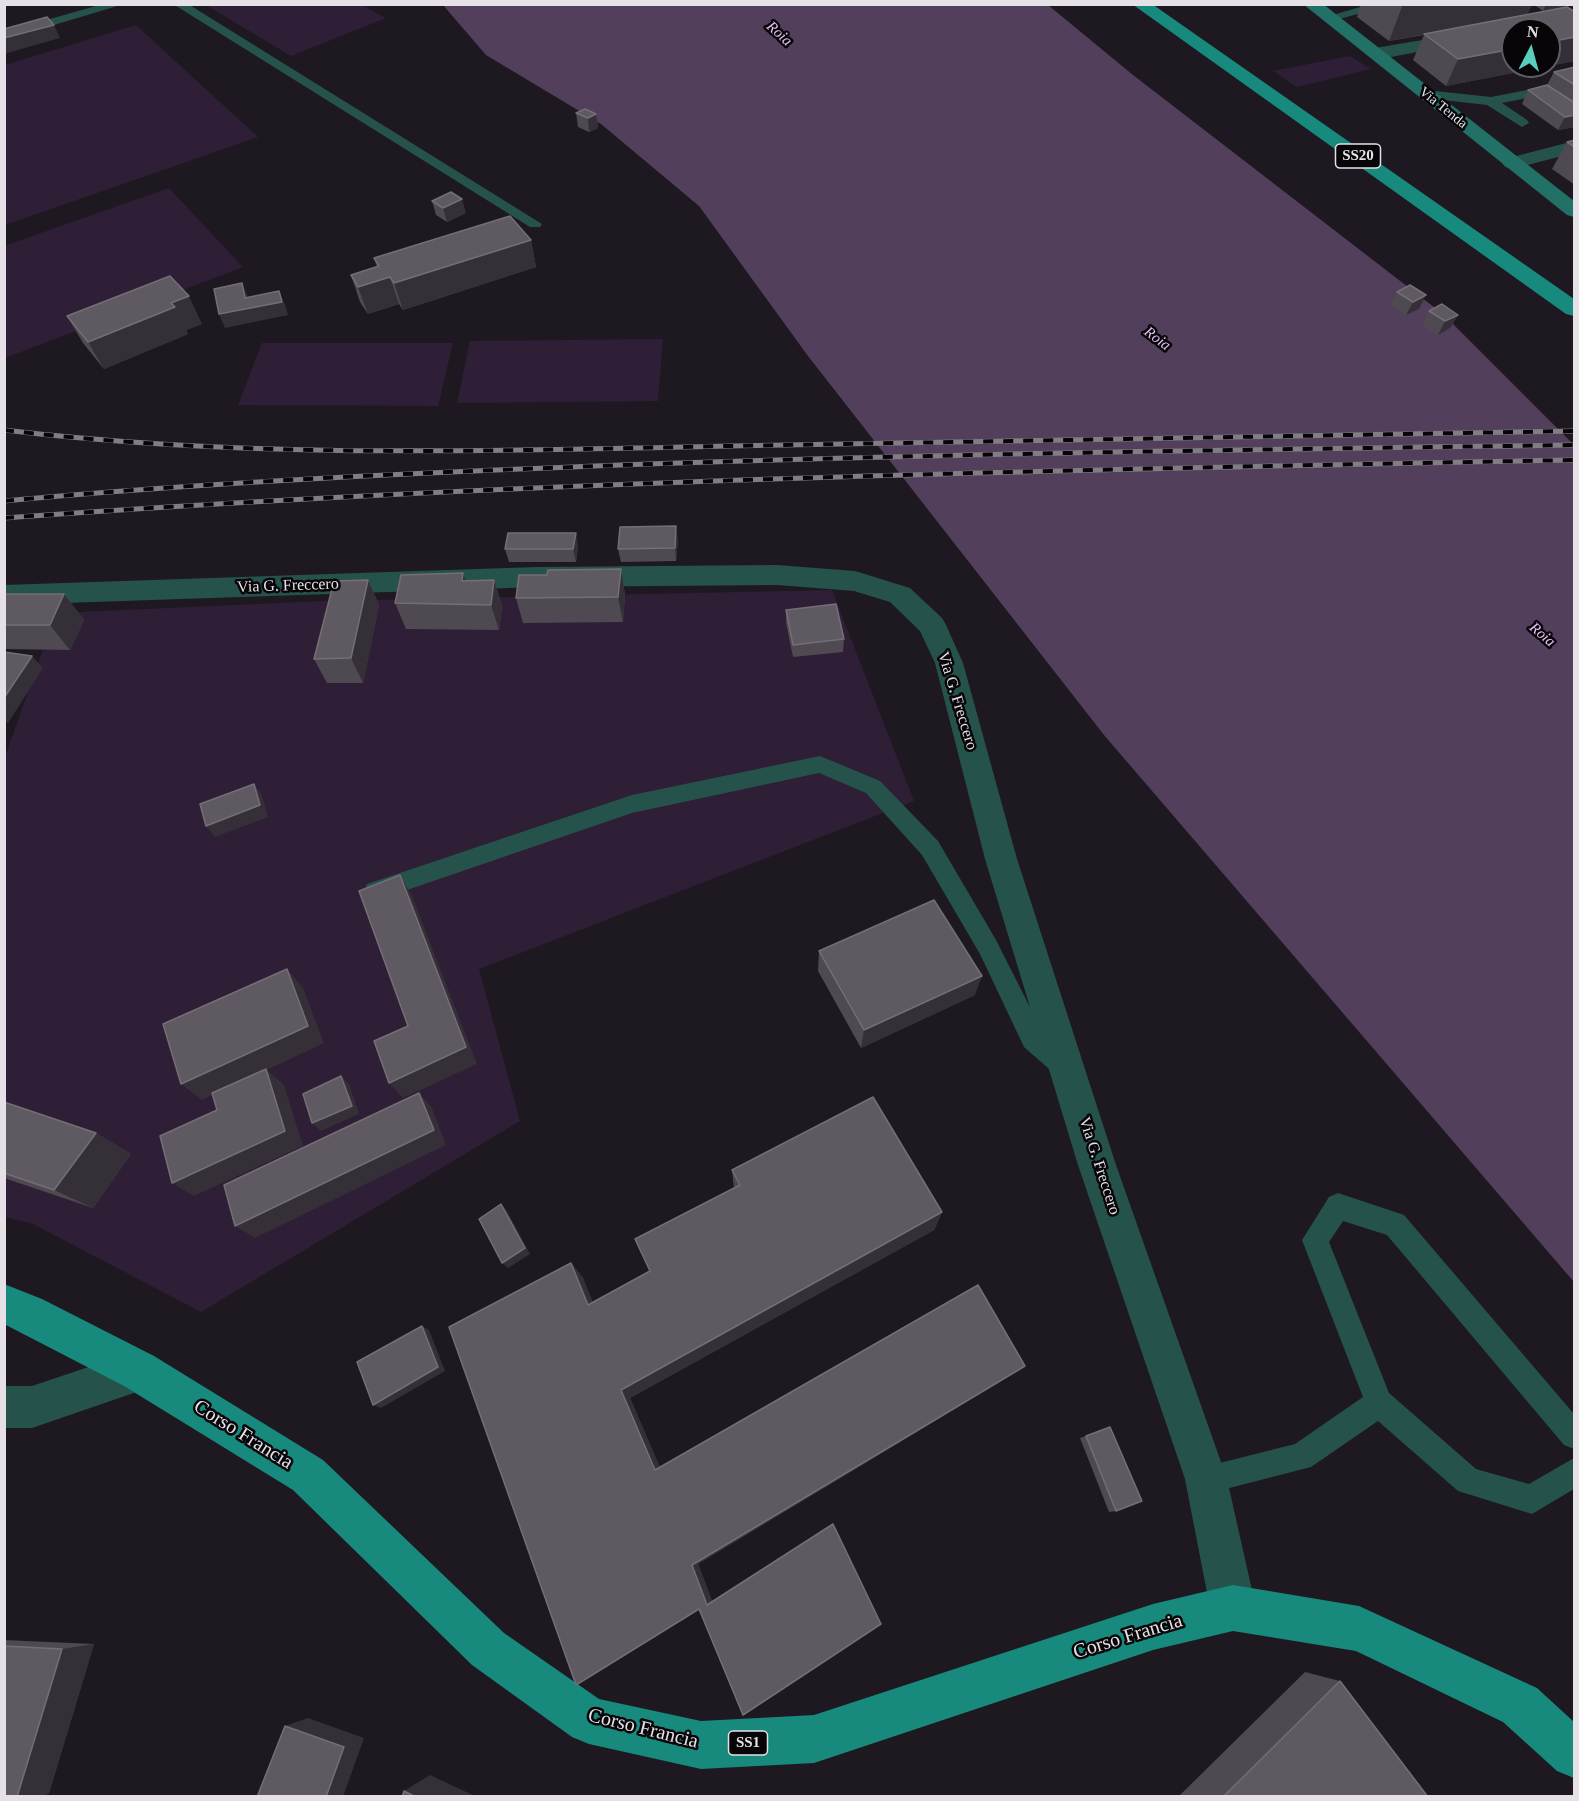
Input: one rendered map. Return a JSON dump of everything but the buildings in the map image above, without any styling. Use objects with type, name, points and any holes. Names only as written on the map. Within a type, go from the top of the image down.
[{"type":"main road","name":"SS20","points":[[1140,4],[1575,309]]},
{"type":"main road","name":"Via Tenda","points":[[1311,4],[1575,211]]},
{"type":"main road","name":"Corso Francia","points":[[4,1304],[28,1313],[139,1371],[308,1475],[488,1649],[589,1720],[701,1745],[814,1740],[1153,1627],[1233,1608],[1359,1629],[1520,1705],[1575,1754]]},
{"type":"street","points":[[1375,54],[1484,34]]},
{"type":"street","points":[[1512,163],[1575,147]]},
{"type":"street","name":"Via G. Freccero","points":[[4,595],[537,577],[777,575],[855,581],[900,596],[932,626],[949,663],[1001,859],[1070,1072],[1097,1166],[1206,1479],[1233,1608]]},
{"type":"street","points":[[4,1407],[32,1407],[139,1371]]},
{"type":"lane","points":[[4,36],[118,4]]},
{"type":"lane","points":[[179,4],[535,224]]},
{"type":"lane","points":[[1329,18],[1387,4]]},
{"type":"lane","points":[[1426,94],[1491,101],[1548,90]]},
{"type":"lane","points":[[1491,101],[1522,123]]},
{"type":"lane","points":[[366,894],[632,804],[820,764],[873,787],[930,848],[988,947],[1033,1039],[1070,1072]]},
{"type":"lane","points":[[1575,1435],[1395,1224],[1338,1206],[1315,1240],[1378,1403],[1468,1481],[1532,1499],[1575,1472]]},
{"type":"lane","points":[[1206,1479],[1301,1457],[1378,1403]]},
{"type":"shaded area","points":[[206,5],[362,5],[386,18],[291,56]]},
{"type":"shaded area","points":[[136,25],[258,137],[5,225],[5,65]]},
{"type":"shaded area","points":[[1350,56],[1371,69],[1297,87],[1273,71]]},
{"type":"shaded area","points":[[169,188],[243,267],[5,358],[4,246]]},
{"type":"shaded area","points":[[663,339],[658,401],[457,403],[470,341]]},
{"type":"shaded area","points":[[262,343],[453,343],[438,406],[238,405]]},
{"type":"shaded area","points":[[832,590],[914,801],[479,969],[520,1121],[201,1312],[33,1224],[5,1217],[5,757],[56,613],[324,601]]},
{"type":"water","name":"Roia","points":[[443,5],[1048,5],[1133,75],[1443,314],[1574,445],[1574,1282],[1104,735],[808,356],[699,206],[601,124],[486,55]]},
{"type":"railway","points":[[4,430],[185,445],[366,451],[548,450],[1574,431]]},
{"type":"railway","points":[[4,501],[276,481],[676,463],[1061,453],[1574,445]]},
{"type":"railway","points":[[4,518],[396,494],[789,478],[1574,460]]}]
